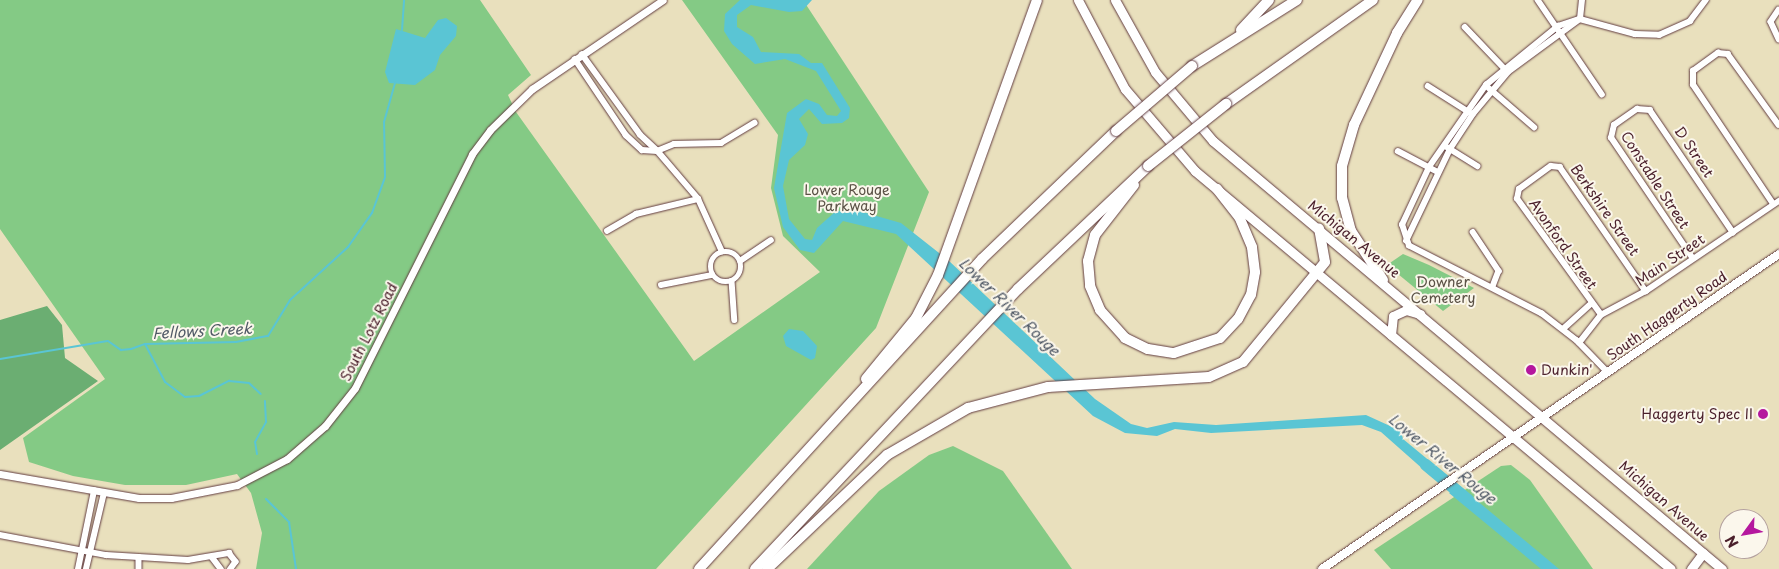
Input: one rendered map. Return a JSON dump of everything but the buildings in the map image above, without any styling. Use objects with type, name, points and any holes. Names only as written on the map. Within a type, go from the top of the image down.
[{"type":"highway","points":[[764,498],[903,337],[925,304],[953,234],[1037,0]]},
{"type":"highway","points":[[699,569],[934,314],[982,259],[1116,131],[1192,66],[1247,24],[1269,0]]},
{"type":"highway","points":[[1192,66],[1298,0]]},
{"type":"highway","points":[[756,569],[1018,289],[1146,168],[1226,104],[1373,0]]},
{"type":"highway","points":[[1383,280],[1351,231],[1342,198],[1342,166],[1354,125],[1397,33],[1418,0]]},
{"type":"highway","points":[[1146,168],[1102,224],[1088,261],[1100,310],[1125,338],[1148,349],[1180,352],[1211,343],[1232,327],[1246,307],[1255,272],[1252,246],[1239,217],[1217,189]]},
{"type":"highway","points":[[767,569],[887,455],[968,408],[1023,393],[1107,382],[1194,379],[1236,366],[1258,349],[1318,273],[1327,253],[1319,229]]},
{"type":"main road","points":[[1078,0],[1140,111],[1217,189],[1670,569]]},
{"type":"main road","name":"Michigan Avenue","points":[[1115,0],[1155,72],[1196,123],[1722,569]]},
{"type":"main road","name":"South Haggerty Road","points":[[1322,569],[1779,254]]},
{"type":"main road","points":[[1391,336],[1390,320],[1396,313],[1422,314]]},
{"type":"main road","points":[[1691,569],[1703,553]]},
{"type":"street","name":"South Lotz Road","points":[[0,474],[104,493],[153,499],[217,492],[276,467],[316,436],[341,408],[366,368],[472,154],[510,108],[579,57],[663,0]]},
{"type":"street","points":[[1538,0],[1558,26],[1602,94]]},
{"type":"street","points":[[1406,241],[1450,149],[1473,114],[1506,70],[1563,35],[1580,19],[1582,0]]},
{"type":"street","points":[[1607,372],[1563,329],[1493,287],[1406,241],[1402,225],[1430,168],[1466,110],[1486,85],[1558,26],[1580,19],[1635,34],[1659,35],[1690,21],[1706,0]]},
{"type":"street","points":[[1779,10],[1771,22],[1779,39]]},
{"type":"street","points":[[1465,27],[1506,70]]},
{"type":"street","points":[[1776,202],[1693,85],[1693,71],[1720,52],[1731,56],[1779,125]]},
{"type":"street","points":[[579,57],[626,135],[642,150],[657,151],[674,144],[721,142],[754,123]]},
{"type":"street","points":[[579,57],[640,135],[657,151],[698,199],[722,252]]},
{"type":"street","points":[[1486,85],[1534,128]]},
{"type":"street","points":[[1428,86],[1473,114]]},
{"type":"street","name":"D Street","points":[[1626,117],[1641,108],[1650,110],[1733,232]]},
{"type":"street","name":"Constable Street","points":[[1626,117],[1612,127],[1611,138],[1693,259]]},
{"type":"street","points":[[1444,145],[1478,166]]},
{"type":"street","points":[[1398,151],[1438,172]]},
{"type":"street","name":"Berkshire Street","points":[[1536,176],[1551,166],[1560,167],[1646,292]]},
{"type":"street","name":"Avonford Street","points":[[1536,176],[1519,189],[1517,199],[1590,305],[1601,315]]},
{"type":"street","points":[[607,231],[636,214],[698,199]]},
{"type":"street","name":"Main Street","points":[[1579,343],[1601,315],[1646,292],[1776,202]]},
{"type":"street","points":[[1473,232],[1499,271],[1493,287]]},
{"type":"street","points":[[740,261],[771,240]]},
{"type":"street","points":[[722,252],[733,253],[740,261],[739,275],[732,281],[719,281],[712,275],[712,261],[722,252]]},
{"type":"street","points":[[661,285],[712,275]]},
{"type":"street","points":[[732,281],[735,320]]},
{"type":"street","points":[[1563,329],[1590,305]]},
{"type":"street","points":[[78,569],[80,549],[94,491]]},
{"type":"street","points":[[86,569],[104,493]]},
{"type":"street","points":[[0,534],[90,552],[139,557],[212,557],[229,553],[236,562],[231,569]]},
{"type":"street","points":[[139,557],[139,569]]},
{"type":"street","points":[[212,557],[221,569]]},
{"type":"green space","name":"Lower Rouge Parkway","points":[[0,0],[480,0],[531,75],[508,95],[516,112],[694,361],[820,272],[783,236],[771,188],[778,135],[682,0],[803,0],[929,192],[876,328],[656,569],[256,569],[262,533],[251,493],[237,474],[186,485],[125,485],[73,476],[29,462],[23,438],[105,379],[0,229]]},
{"type":"green space","name":"Downer Cemetery","points":[[1403,254],[1474,288],[1443,311],[1387,265]]},
{"type":"green space","points":[[47,306],[62,325],[65,358],[98,381],[0,450],[0,320]]},
{"type":"green space","points":[[953,446],[1003,471],[1072,569],[807,569],[879,491],[929,455]]},
{"type":"green space","points":[[1511,465],[1530,480],[1593,569],[1391,569],[1374,550],[1501,466]]},
{"type":"water","points":[[740,0],[812,0],[802,11],[789,12],[751,5],[737,15],[737,27],[753,37],[761,52],[799,54],[811,63],[822,63],[850,108],[849,118],[842,123],[822,124],[809,109],[799,119],[808,134],[805,145],[789,160],[783,186],[789,219],[805,239],[812,240],[817,228],[836,211],[859,211],[901,223],[948,260],[1095,399],[1131,424],[1147,428],[1174,422],[1216,425],[1366,415],[1401,431],[1403,439],[1443,472],[1433,478],[1381,432],[1362,425],[1211,433],[1175,429],[1157,436],[1125,433],[1093,416],[896,234],[843,221],[814,253],[800,250],[783,227],[774,188],[787,113],[806,99],[819,104],[827,115],[837,116],[841,111],[816,71],[785,59],[755,64],[732,44],[724,31],[725,14]]},
{"type":"water","points":[[446,18],[457,26],[456,36],[440,55],[435,70],[415,85],[389,83],[385,72],[396,29],[425,38],[438,20]]},
{"type":"water","points":[[789,329],[803,331],[817,346],[815,358],[811,360],[786,346],[783,336]]},
{"type":"water","points":[[1460,486],[1559,569],[1541,569],[1449,493]]},
{"type":"waterway","name":"Fellows Creek","points":[[402,30],[404,0]]},
{"type":"waterway","name":"Fellows Creek","points":[[0,359],[108,341],[121,350],[145,344],[236,342],[268,336],[290,300],[348,247],[372,213],[385,177],[384,122],[395,83]]},
{"type":"waterway","points":[[145,344],[165,382],[185,397],[199,396],[229,381],[249,383],[261,394]]},
{"type":"waterway","points":[[257,454],[255,442],[266,422],[265,401]]},
{"type":"waterway","name":"Lower River Rouge","points":[[1426,465],[1468,500]]},
{"type":"waterway","points":[[266,499],[289,522],[296,569]]},
{"type":"place","name":"Dunkin'","points":[[1531,370]]},
{"type":"place","name":"Haggerty Spec II","points":[[1763,414]]}]
